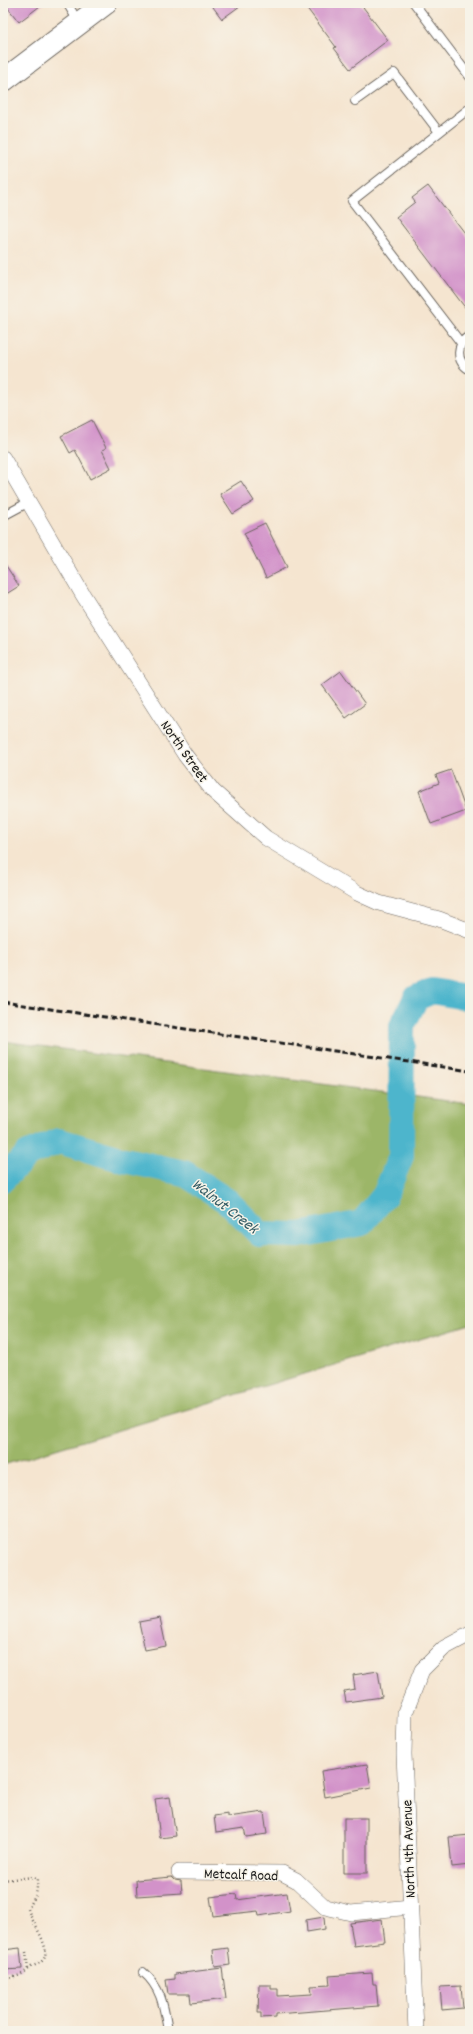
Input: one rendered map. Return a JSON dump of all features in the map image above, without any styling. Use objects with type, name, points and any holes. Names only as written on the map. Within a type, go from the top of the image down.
[{"type":"street","points":[[5,76],[106,3]]},
{"type":"street","name":"North Street","points":[[3,458],[83,595],[185,755],[213,791],[266,838],[357,893],[379,903],[439,920],[470,932]]},
{"type":"street","name":"North 4th Avenue","points":[[416,2031],[404,1754],[405,1713],[422,1670],[444,1648],[470,1634]]},
{"type":"street","name":"Metcalf Road","points":[[179,1872],[282,1873],[296,1880],[325,1907],[351,1913],[410,1907]]},
{"type":"lane","points":[[67,3],[80,23]]},
{"type":"lane","points":[[414,3],[470,77]]},
{"type":"lane","points":[[356,101],[394,73],[439,132]]},
{"type":"lane","points":[[461,343],[352,200],[470,108]]},
{"type":"lane","points":[[470,335],[461,343],[459,355],[460,361],[470,370]]},
{"type":"lane","points":[[3,516],[28,502]]},
{"type":"lane","points":[[143,1972],[159,1991],[164,2006],[168,2031]]},
{"type":"path","points":[[3,1880],[34,1877],[39,1881],[36,1895],[28,1909],[40,1934],[46,1954],[42,1962],[17,1977],[3,1977]]},
{"type":"path","points":[[26,1952],[28,1970]]},
{"type":"green space","points":[[3,1041],[470,1104],[470,1324],[3,1465]]},
{"type":"building","points":[[4,3],[44,3],[19,22]]},
{"type":"building","points":[[210,3],[244,3],[222,19]]},
{"type":"building","points":[[303,3],[360,3],[388,40],[350,69],[334,48],[336,47]]},
{"type":"building","points":[[428,186],[470,241],[470,314],[396,217],[415,202],[412,198]]},
{"type":"building","points":[[92,420],[106,448],[102,450],[111,468],[90,479],[75,450],[70,453],[61,436]]},
{"type":"building","points":[[241,481],[254,501],[233,514],[220,494]]},
{"type":"building","points":[[265,523],[287,567],[266,578],[244,533]]},
{"type":"building","points":[[3,561],[19,586],[3,596]]},
{"type":"building","points":[[341,671],[365,704],[346,718],[322,685]]},
{"type":"building","points":[[451,770],[466,811],[431,824],[419,791],[439,783],[436,775]]},
{"type":"building","points":[[160,1618],[166,1646],[145,1650],[139,1622]]},
{"type":"building","points":[[378,1671],[382,1697],[346,1702],[344,1691],[355,1689],[353,1675]]},
{"type":"building","points":[[367,1764],[371,1788],[325,1797],[321,1771]]},
{"type":"building","points":[[170,1797],[176,1836],[160,1838],[155,1799]]},
{"type":"building","points":[[264,1812],[267,1834],[246,1837],[244,1828],[216,1832],[214,1816],[228,1814],[228,1817]]},
{"type":"building","points":[[344,1818],[367,1818],[367,1873],[344,1873]]},
{"type":"building","points":[[470,1835],[470,1865],[452,1867],[449,1837]]},
{"type":"building","points":[[172,1877],[175,1880],[181,1881],[182,1893],[137,1896],[136,1880]]},
{"type":"building","points":[[287,1893],[290,1911],[259,1916],[258,1911],[213,1916],[210,1897],[236,1894],[237,1900]]},
{"type":"building","points":[[324,1917],[325,1929],[307,1932],[306,1920]]},
{"type":"building","points":[[382,1919],[385,1942],[354,1946],[350,1923]]},
{"type":"building","points":[[20,1948],[22,1969],[3,1970],[3,1950]]},
{"type":"building","points":[[228,1948],[230,1965],[215,1967],[213,1950]]},
{"type":"building","points":[[222,1968],[226,1999],[191,2003],[190,1994],[168,1994],[166,1980],[175,1979],[175,1974]]},
{"type":"building","points":[[372,1973],[373,1984],[376,1984],[378,2006],[276,2014],[276,2017],[261,2018],[261,2013],[258,2013],[259,1985],[271,1985],[271,1989],[278,1989],[278,1996],[312,1994],[311,1986],[330,1985],[329,1976]]},
{"type":"building","points":[[461,1986],[463,2008],[442,2010],[440,1987]]},
{"type":"waterway","name":"Walnut Creek","points":[[3,1179],[28,1154],[59,1141],[124,1160],[184,1173],[227,1201],[260,1234],[299,1235],[362,1223],[385,1195],[401,1156],[402,1026],[416,998],[432,991],[470,998]]},
{"type":"railway","points":[[3,1002],[470,1071]]}]
